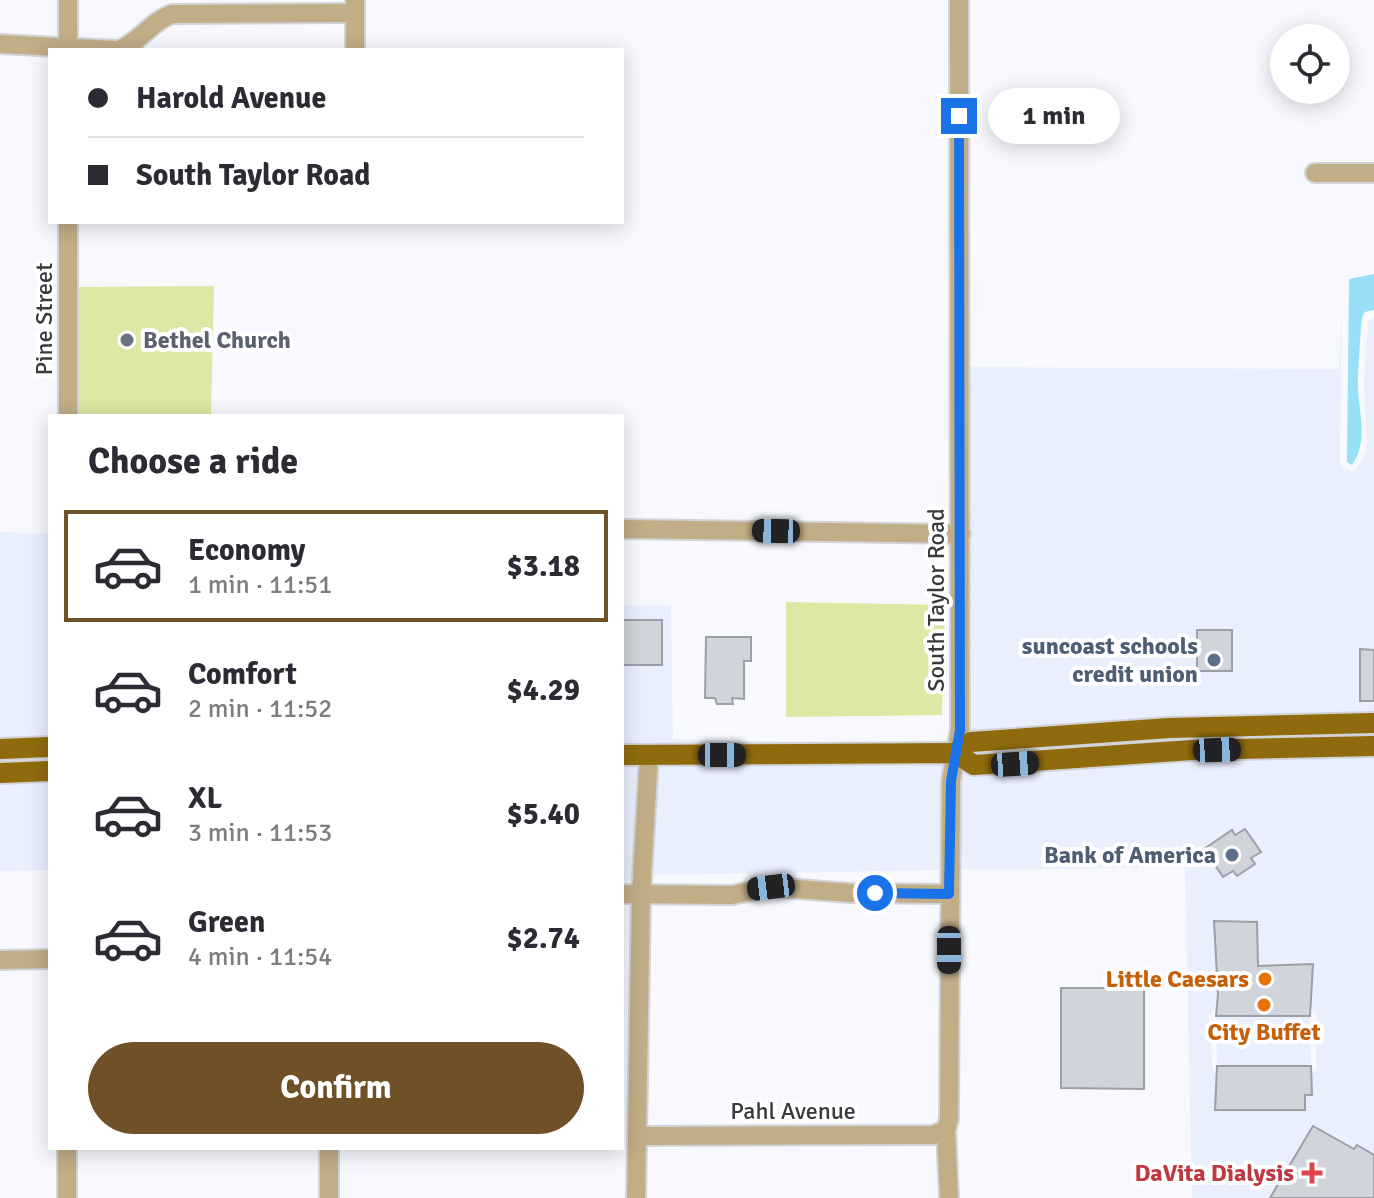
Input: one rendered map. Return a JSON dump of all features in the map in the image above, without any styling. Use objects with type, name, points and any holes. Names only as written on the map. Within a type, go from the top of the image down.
[{"type":"main road","points":[[955,753],[971,742],[1169,728],[1374,723]]},
{"type":"main road","points":[[624,755],[955,753],[974,765],[1192,750],[1374,746]]},
{"type":"main road","points":[[0,749],[48,747]]},
{"type":"main road","points":[[0,773],[48,771]]},
{"type":"street","points":[[0,44],[68,48],[68,0]]},
{"type":"street","name":"South Taylor Road","points":[[949,1198],[946,1130],[949,1119],[951,781],[960,730],[959,0]]},
{"type":"street","points":[[123,48],[131,45],[156,20],[172,14],[355,7],[355,48]]},
{"type":"street","points":[[1315,173],[1374,173]]},
{"type":"street","name":"Pine Street","points":[[68,224],[68,414]]},
{"type":"street","points":[[624,529],[961,534]]},
{"type":"street","points":[[636,1198],[638,1136],[632,895],[649,755]]},
{"type":"street","points":[[632,895],[732,895],[771,887],[850,893],[949,894]]},
{"type":"street","points":[[0,960],[48,959]]},
{"type":"street","name":"Pahl Avenue","points":[[638,1136],[933,1135],[946,1130]]},
{"type":"street","points":[[67,1150],[67,1198]]},
{"type":"street","points":[[329,1150],[329,1198]]},
{"type":"shaded area","points":[[1342,300],[1340,462],[1344,468],[1354,472],[1367,452],[1364,380],[1368,321],[1374,318],[1374,714],[966,735],[968,367],[1339,369]]},
{"type":"shaded area","points":[[0,532],[48,534],[48,739],[0,741]]},
{"type":"shaded area","points":[[624,605],[671,605],[673,739],[948,745],[624,747]]},
{"type":"shaded area","points":[[1374,731],[1374,737],[976,757],[970,753],[1169,736]]},
{"type":"shaded area","points":[[1374,755],[1374,1198],[1192,1198],[1185,867],[957,870],[960,767],[975,774],[1015,773],[1192,759]],"holes":[[[1216,1008],[1314,1010],[1317,1016],[1316,1071],[1213,1072],[1209,1016]]]},
{"type":"shaded area","points":[[946,762],[942,870],[650,875],[657,764]]},
{"type":"shaded area","points":[[624,764],[641,764],[634,880],[624,882]]},
{"type":"shaded area","points":[[48,780],[48,870],[0,871],[0,782]]},
{"type":"shaded area","points":[[1216,1016],[1310,1016],[1311,1066],[1217,1066]]},
{"type":"green space","points":[[214,286],[211,414],[76,414],[76,287]]},
{"type":"green space","points":[[786,602],[945,605],[942,715],[786,717]]},
{"type":"water","points":[[1374,274],[1374,310],[1365,312],[1362,318],[1358,388],[1362,434],[1358,455],[1352,465],[1347,462],[1349,279]]},
{"type":"building","points":[[624,620],[662,620],[662,665],[624,665]]},
{"type":"building","name":"suncoast schools credit union","points":[[1197,630],[1232,630],[1232,671],[1197,671]]},
{"type":"building","points":[[706,637],[751,637],[751,661],[744,661],[744,699],[732,698],[733,704],[717,704],[715,698],[705,698]]},
{"type":"building","points":[[1360,649],[1374,650],[1374,701],[1360,701]]},
{"type":"building","name":"Bank of America","points":[[1245,829],[1261,852],[1251,858],[1255,864],[1237,876],[1233,871],[1223,877],[1204,849],[1232,830],[1235,835]]},
{"type":"building","points":[[1214,921],[1257,922],[1258,966],[1313,964],[1310,1016],[1216,1016],[1218,994]]},
{"type":"building","points":[[1061,988],[1144,988],[1144,1089],[1061,1088]]},
{"type":"building","points":[[1217,1066],[1311,1066],[1312,1095],[1305,1095],[1305,1110],[1215,1110]]},
{"type":"building","name":"DaVita Dialysis","points":[[1313,1126],[1354,1149],[1357,1145],[1374,1155],[1374,1198],[1270,1198]]},
{"type":"place","name":"Bethel Church","points":[[127,340]]},
{"type":"place","name":"suncoast schools credit union","points":[[1214,660]]},
{"type":"place","name":"Bank of America","points":[[1232,855]]},
{"type":"place","name":"Little Caesars","points":[[1265,979]]},
{"type":"place","name":"City Buffet","points":[[1264,1005]]},
{"type":"place","name":"DaVita Dialysis","points":[[1312,1173]]},
{"type":"route","points":[[875,893],[949,894],[951,781],[960,730],[959,116]]}]
